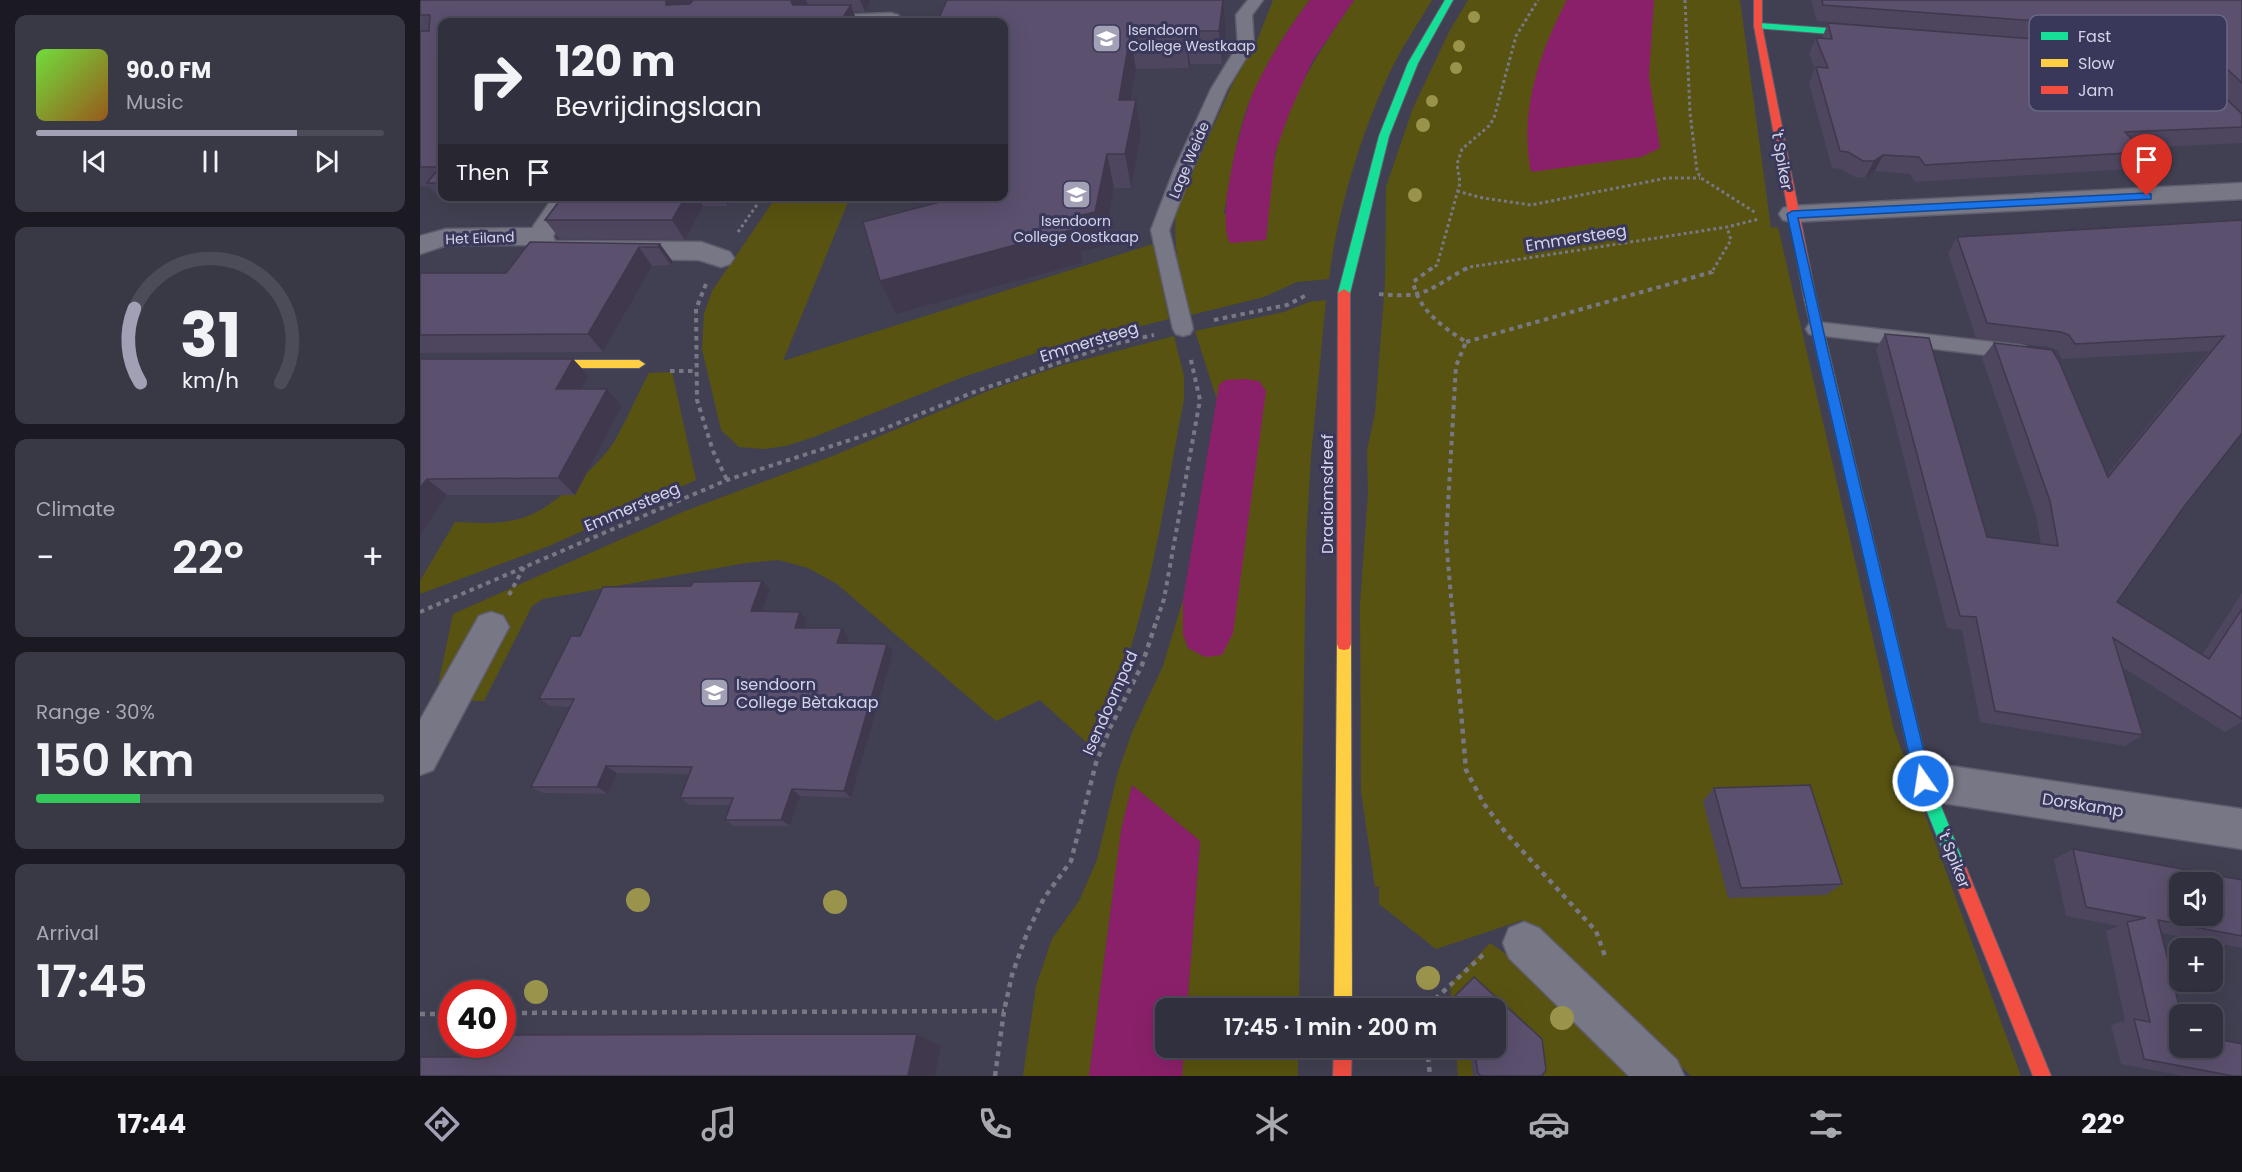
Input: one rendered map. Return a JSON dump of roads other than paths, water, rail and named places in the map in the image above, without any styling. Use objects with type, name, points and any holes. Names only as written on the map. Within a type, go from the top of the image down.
[{"type":"street","name":"Draaiomsdreef","points":[[1343,998],[1344,289],[1384,136],[1413,63],[1449,0]]},
{"type":"street","name":"'t Spiker","points":[[1758,0],[1758,26],[1792,214],[1816,328],[1923,781],[2042,1076]]},
{"type":"street","points":[[1758,26],[1888,36]]},
{"type":"street","points":[[1792,214],[2242,191]]},
{"type":"street","points":[[564,201],[540,236],[545,249],[701,251],[721,258]]},
{"type":"street","name":"Het Eiland","points":[[420,245],[446,237],[540,236]]},
{"type":"street","points":[[524,364],[639,364]]},
{"type":"street","points":[[420,757],[491,627]]},
{"type":"street","name":"Dorskamp","points":[[1923,781],[2242,829]]},
{"type":"street","points":[[1524,943],[1661,1076]]},
{"type":"street","points":[[1342,1058],[1342,1076]]},
{"type":"lane","name":"Lage Weide","points":[[1183,329],[1160,230],[1183,170],[1220,89],[1246,45],[1244,15],[1256,0]]},
{"type":"lane","points":[[1816,328],[2036,354]]},
{"type":"place","name":"Isendoorn College Westkaap","points":[[1107,38]]},
{"type":"place","name":"Isendoorn College Oostkaap","points":[[1076,194]]},
{"type":"place","name":"Isendoorn College Bètakaap","points":[[715,693]]}]
